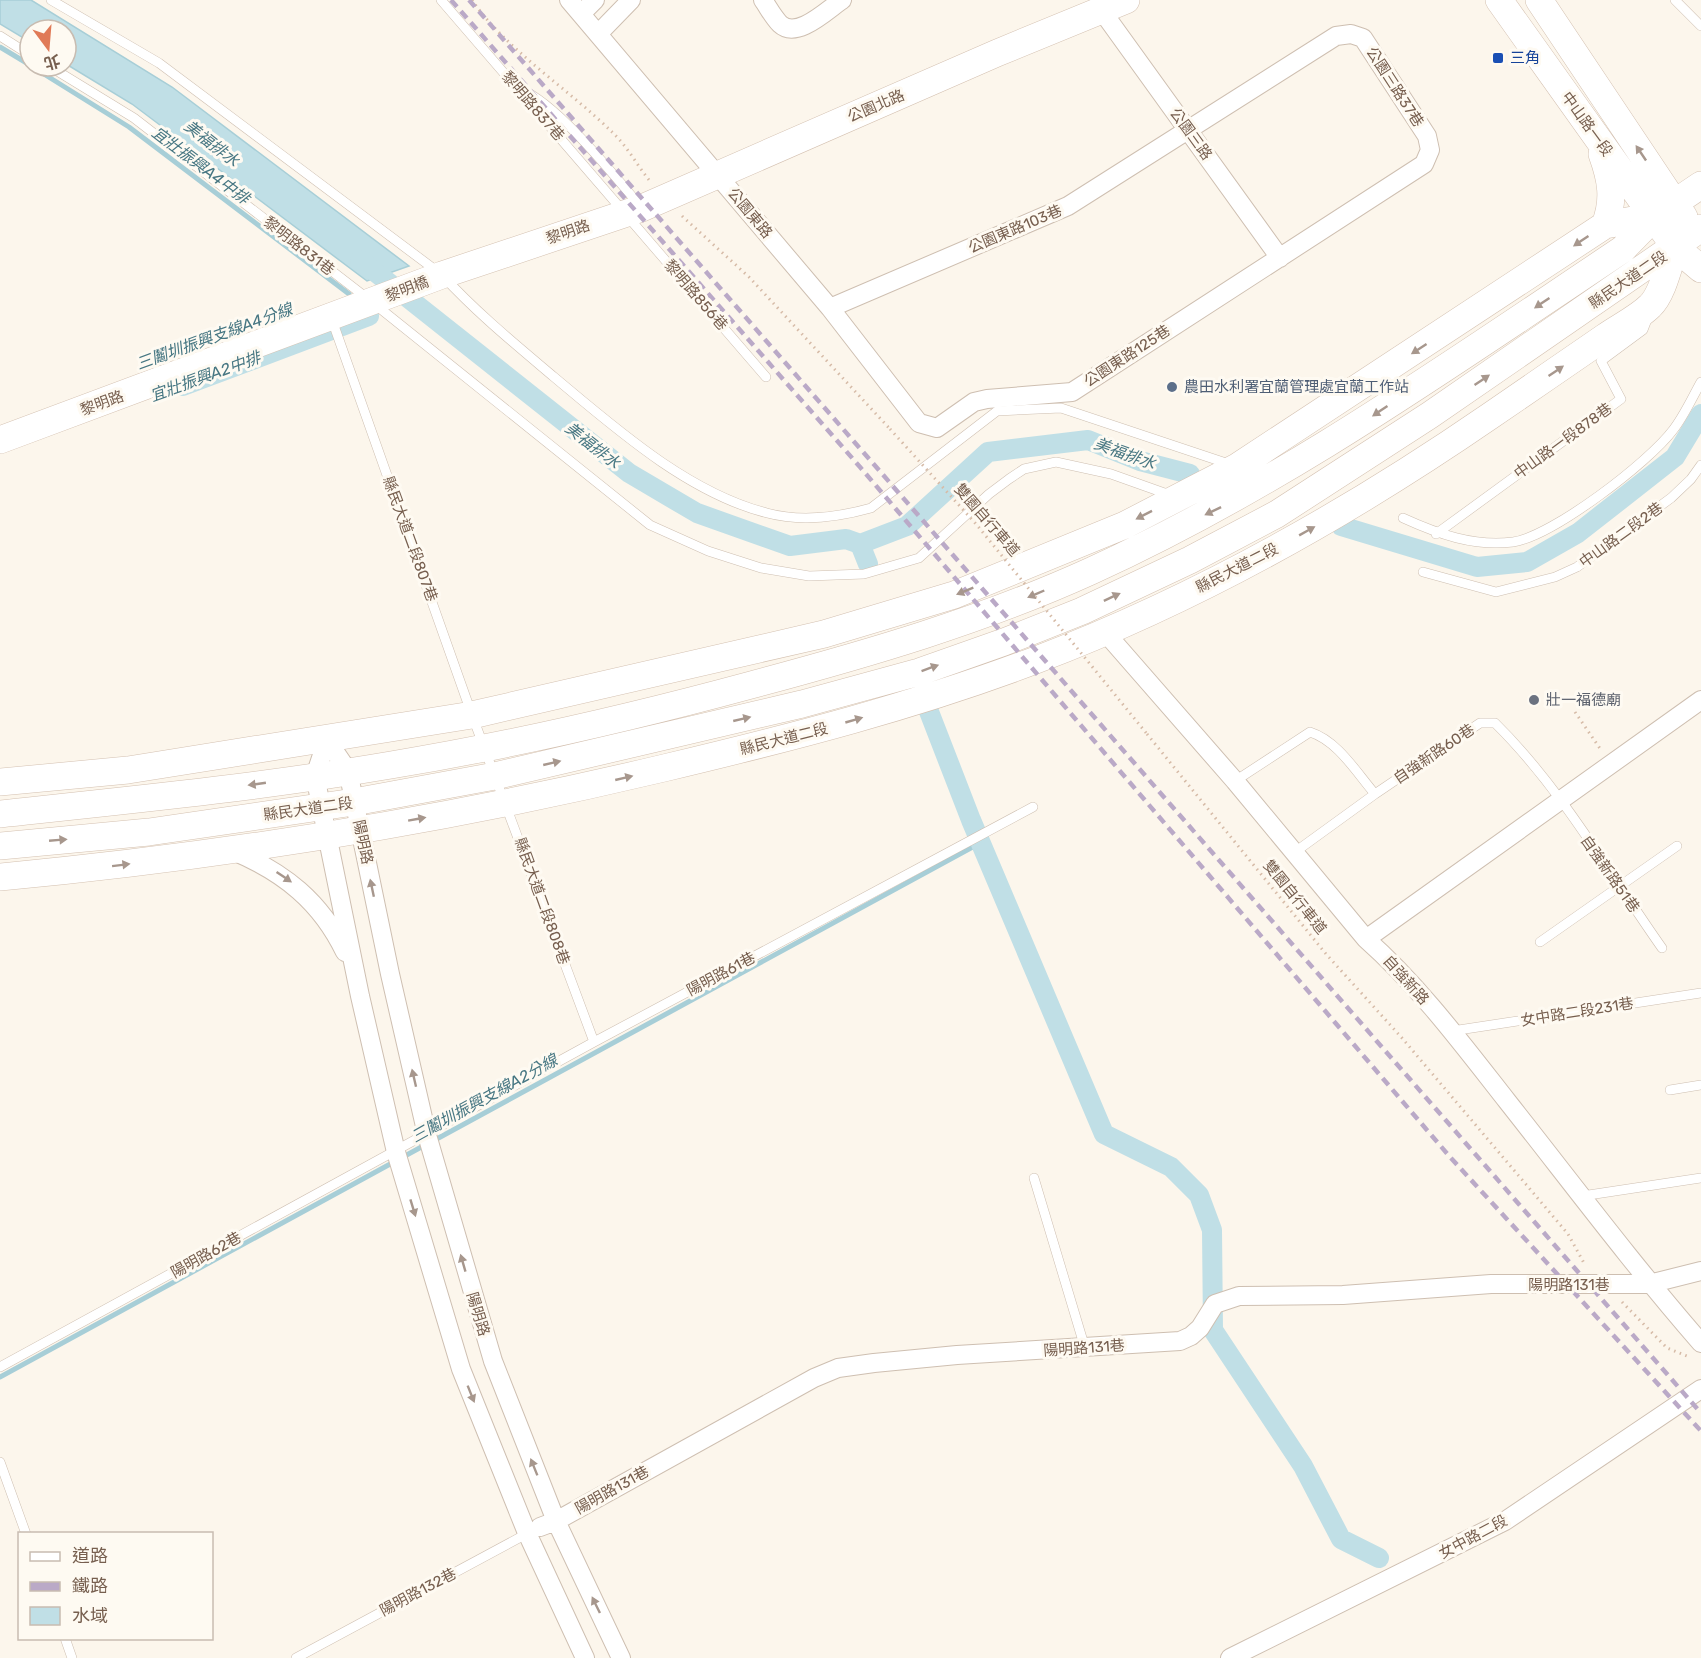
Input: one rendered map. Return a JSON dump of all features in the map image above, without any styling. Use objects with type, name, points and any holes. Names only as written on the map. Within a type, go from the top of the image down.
[{"type":"street","name":"公園東路","points":[[569,0],[830,308],[920,423],[928,427]]},
{"type":"street","points":[[581,14],[595,0]]},
{"type":"street","points":[[598,34],[631,0]]},
{"type":"street","points":[[763,0],[780,24],[788,29],[798,29],[842,0]]},
{"type":"street","name":"中山路一段","points":[[1498,0],[1596,136],[1693,241],[1701,269]]},
{"type":"street","name":"中山路一段","points":[[1539,0],[1664,209]]},
{"type":"street","name":"公園三路","points":[[1114,5],[1189,131],[1280,258]]},
{"type":"street","name":"公園北路","points":[[634,210],[1114,5]]},
{"type":"street","name":"公園三路37巷","points":[[1189,131],[1336,36],[1351,34],[1363,38],[1426,136],[1430,150],[1424,164],[1280,258]]},
{"type":"street","name":"公園東路103巷","points":[[830,308],[1068,206],[1189,131]]},
{"type":"street","points":[[1596,136],[1612,189],[1610,212],[1605,225]]},
{"type":"street","points":[[0,782],[128,770],[472,715],[813,636],[954,595],[1125,525],[1238,467],[1605,225],[1664,209],[1701,185]]},
{"type":"street","name":"縣民大道二段","points":[[0,846],[149,832],[354,802],[688,702],[870,654],[985,616],[1091,571],[1228,504],[1358,426],[1623,249],[1664,209]]},
{"type":"street","name":"黎明路","points":[[442,275],[634,210]]},
{"type":"street","name":"縣民大道二段","points":[[0,877],[112,867],[232,851],[506,804],[784,740],[905,706],[1038,659],[1231,573],[1340,512],[1490,416],[1653,304],[1693,241]]},
{"type":"street","name":"縣民大道二段","points":[[0,814],[169,796],[348,771],[490,761],[802,705],[919,672],[1082,611],[1190,560],[1277,513],[1693,241]]},
{"type":"street","name":"公園東路125巷","points":[[928,427],[938,428],[974,402],[1072,392],[1280,258]]},
{"type":"street","name":"黎明橋","points":[[372,302],[442,275]]},
{"type":"street","name":"黎明路","points":[[0,440],[372,302]]},
{"type":"street","points":[[1398,435],[1490,416]]},
{"type":"street","points":[[1256,487],[1290,434]]},
{"type":"street","name":"自強新路","points":[[1104,631],[1235,781],[1366,939],[1386,956],[1452,1031],[1649,1284],[1698,1351]]},
{"type":"street","points":[[1366,939],[1701,700]]},
{"type":"street","points":[[315,776],[327,740]]},
{"type":"street","name":"陽明路","points":[[327,740],[348,771],[360,829],[411,1143],[461,1369],[541,1527],[621,1658]]},
{"type":"street","name":"陽明路","points":[[315,776],[360,996],[411,1143],[493,1361],[541,1527],[585,1658]]},
{"type":"street","points":[[232,851],[262,863],[290,881],[315,905],[336,932],[346,953],[360,996]]},
{"type":"street","name":"陽明路131巷","points":[[541,1527],[814,1378],[838,1368],[957,1355],[1180,1341],[1191,1336],[1200,1328],[1215,1304],[1239,1296],[1343,1295],[1491,1284],[1596,1286],[1649,1284],[1701,1271]]},
{"type":"street","name":"女中路二段","points":[[1230,1658],[1505,1521],[1701,1389]]},
{"type":"lane","points":[[51,0],[176,74],[442,275],[474,310],[659,460],[720,495],[768,513],[821,517],[848,515],[871,508],[997,411],[1061,408],[1238,467]]},
{"type":"lane","name":"黎明路837巷","points":[[441,0],[518,88],[634,210]]},
{"type":"lane","points":[[1676,0],[1701,26]]},
{"type":"lane","points":[[0,36],[18,47]]},
{"type":"lane","name":"黎明路831巷","points":[[69,78],[134,118],[372,302],[650,525],[708,551],[761,568],[809,576],[864,574],[919,558],[988,494],[1009,478],[1024,470],[1056,462],[1111,474],[1176,498]]},
{"type":"lane","points":[[518,88],[537,96],[602,162],[634,210]]},
{"type":"lane","name":"黎明路856巷","points":[[634,210],[766,377]]},
{"type":"lane","name":"中山路一段878巷","points":[[1436,534],[1621,399],[1601,362],[1643,330],[1653,304]]},
{"type":"lane","name":"縣民大道二段807巷","points":[[331,318],[490,761]]},
{"type":"lane","points":[[1403,518],[1436,534],[1480,543],[1515,542],[1569,518],[1630,471],[1673,430],[1701,382]]},
{"type":"lane","name":"中山路二段2巷","points":[[1423,572],[1496,592],[1555,577],[1577,567],[1671,498],[1701,465]]},
{"type":"lane","name":"自強新路60巷","points":[[1294,852],[1480,723],[1495,723],[1517,745],[1559,800]]},
{"type":"lane","points":[[1235,781],[1310,732],[1323,736],[1332,744],[1375,794]]},
{"type":"lane","name":"縣民大道二段808巷","points":[[490,761],[594,1042]]},
{"type":"lane","name":"自強新路51巷","points":[[1559,800],[1662,948]]},
{"type":"lane","name":"陽明路61巷","points":[[411,1143],[594,1042],[1033,807]]},
{"type":"lane","points":[[1540,942],[1677,846]]},
{"type":"lane","name":"女中路二段231巷","points":[[1452,1031],[1701,993]]},
{"type":"lane","points":[[1670,1089],[1701,1085]]},
{"type":"lane","name":"陽明路62巷","points":[[0,1367],[411,1143]]},
{"type":"lane","points":[[1035,1178],[1085,1348]]},
{"type":"lane","points":[[1581,1196],[1701,1178]]},
{"type":"lane","points":[[0,1462],[26,1532]]},
{"type":"lane","name":"陽明路132巷","points":[[296,1658],[541,1527]]},
{"type":"lane","points":[[66,1640],[72,1658]]},
{"type":"path","name":"雙園自行車道","points":[[890,429],[976,524],[1326,954],[1402,1038],[1568,1234],[1596,1286],[1629,1307],[1667,1348],[1698,1351]]},
{"type":"path","points":[[1575,712],[1610,764]]},
{"type":"water","points":[[0,0],[31,0],[60,18],[18,18],[18,35],[0,24]]},
{"type":"water","points":[[78,29],[172,87],[409,266],[367,281],[132,104],[78,71]]},
{"type":"waterway","name":"宜壯振興A4中排","points":[[0,47],[18,58]]},
{"type":"waterway","name":"宜壯振興A4中排","points":[[50,78],[129,127],[349,294]]},
{"type":"waterway","name":"美福排水","points":[[360,260],[629,473],[697,513],[790,546],[846,539],[860,544],[907,526],[988,452],[1088,440],[1140,461],[1190,474]]},
{"type":"waterway","name":"宜壯振興A2中排","points":[[183,386],[369,316]]},
{"type":"waterway","points":[[1341,526],[1477,567],[1527,562],[1578,533],[1675,457],[1701,414]]},
{"type":"waterway","points":[[860,544],[868,564]]},
{"type":"waterway","points":[[928,709],[971,820],[1104,1134],[1171,1167],[1199,1195],[1212,1230],[1213,1330],[1303,1466],[1341,1539],[1379,1558]]},
{"type":"waterway","name":"三鬮圳振興支線A2分線","points":[[433,1141],[980,843]]},
{"type":"waterway","name":"三鬮圳振興支線A2分線","points":[[0,1377],[425,1145]]},
{"type":"railway","points":[[451,0],[860,467],[1450,1157],[1701,1431]]},
{"type":"railway","points":[[469,0],[1701,1413]]},
{"type":"place","name":"三角","points":[[1498,58]]},
{"type":"place","name":"農田水利署宜蘭管理處宜蘭工作站","points":[[1172,387]]},
{"type":"place","name":"壯一福德廟","points":[[1534,700]]},
{"type":"water label","name":"三鬮圳振興支線A4分線","points":[[214,336]]}]
